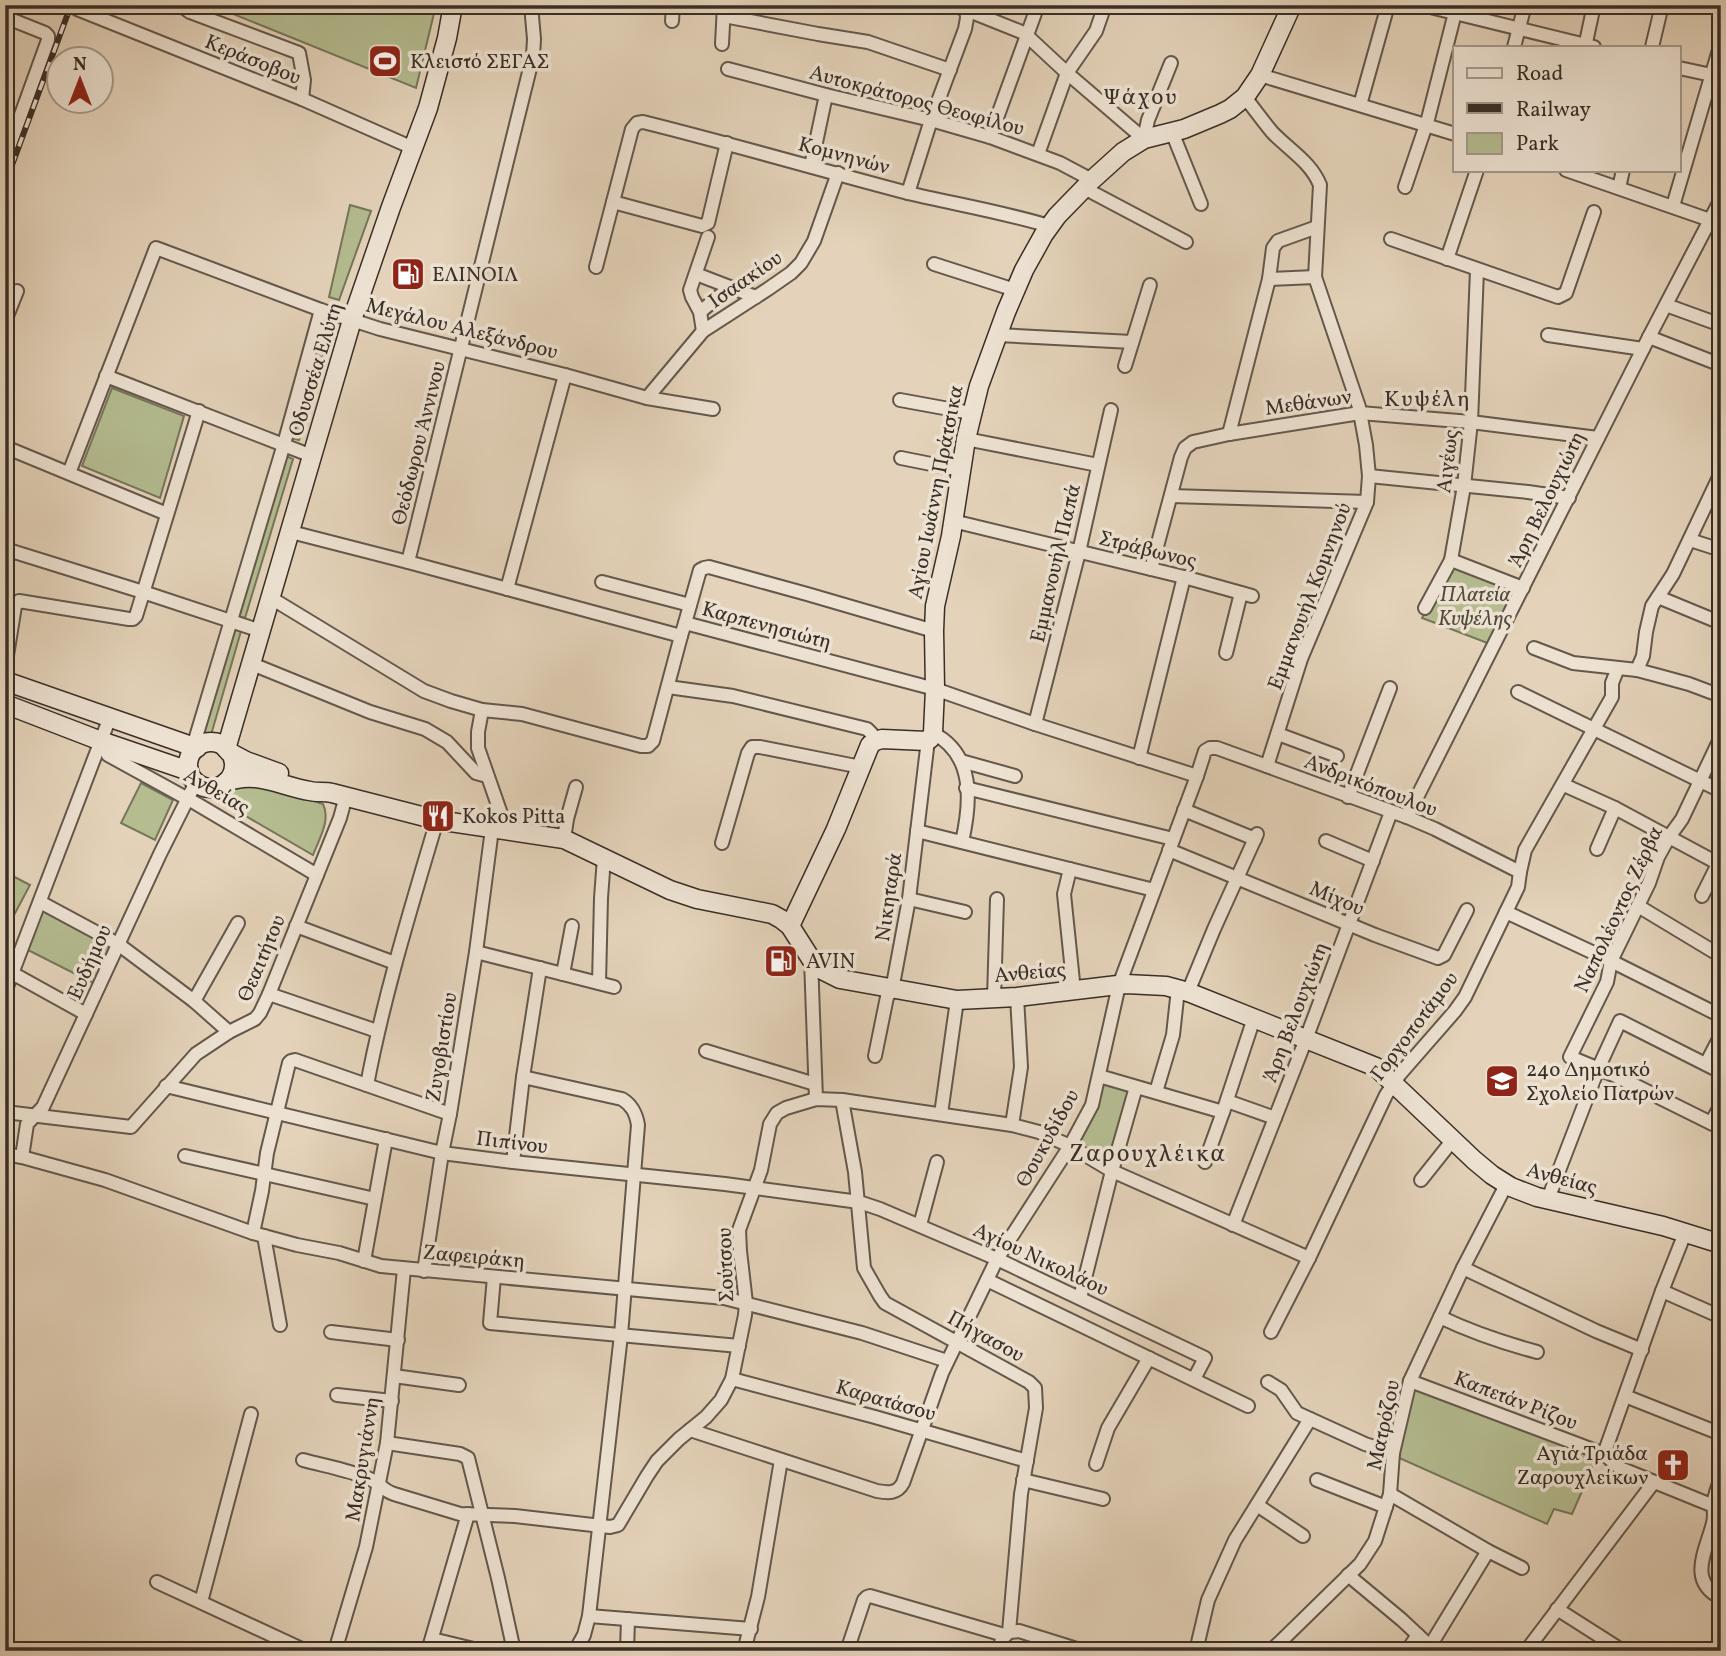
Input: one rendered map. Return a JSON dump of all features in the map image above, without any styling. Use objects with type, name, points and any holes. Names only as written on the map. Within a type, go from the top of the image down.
[{"type":"main road","name":"Οδυσσέα Ελύτη","points":[[228,750],[352,320],[433,92],[453,5]]},
{"type":"main road","name":"Αγίου Ιωάννη Πράτσικα","points":[[930,737],[935,689],[936,598],[953,522],[971,413],[1015,290],[1032,254],[1049,226],[1088,184],[1123,152],[1144,139],[1220,114],[1245,97],[1260,75],[1292,5]]},
{"type":"main road","name":"Ανθείας","points":[[5,681],[195,748]]},
{"type":"main road","name":"Ανθείας","points":[[5,704],[193,777]]},
{"type":"main road","points":[[790,926],[836,829],[869,747],[882,739],[930,737]]},
{"type":"main road","points":[[213,743],[228,750],[234,763],[232,775],[226,782],[213,788],[201,786],[193,777],[190,757],[195,748],[213,743]]},
{"type":"main road","name":"Ανθείας","points":[[228,750],[246,761],[314,784],[325,791]]},
{"type":"main road","name":"Ανθείας","points":[[226,782],[258,777],[437,820],[564,839],[670,890],[697,899],[754,909],[782,919],[790,926],[820,969],[840,979],[957,1000],[1017,997],[1119,985],[1152,984],[1183,990],[1376,1067],[1452,1141],[1506,1185],[1527,1194],[1721,1244]]},
{"type":"street","points":[[180,5],[190,12],[299,53],[304,80],[302,99]]},
{"type":"street","name":"Θεόδωρου Άννινου","points":[[408,562],[534,50],[531,5]]},
{"type":"street","points":[[672,21],[673,5]]},
{"type":"street","points":[[990,137],[1038,5]]},
{"type":"street","points":[[1038,154],[1067,73],[1096,31],[1105,5]]},
{"type":"street","points":[[1360,105],[1388,5]]},
{"type":"street","points":[[1422,5],[1456,9],[1519,29],[1588,46],[1594,5]]},
{"type":"street","points":[[1514,46],[1525,5]]},
{"type":"street","points":[[1652,46],[1662,5]]},
{"type":"street","name":"Κεράσοβου","points":[[78,7],[302,99],[413,148]]},
{"type":"street","points":[[962,7],[1026,35],[1144,139]]},
{"type":"street","points":[[908,193],[931,120],[965,29],[962,7]]},
{"type":"street","points":[[1405,187],[1426,125],[1456,9]]},
{"type":"street","points":[[722,44],[724,11],[818,34],[868,41],[950,70]]},
{"type":"street","points":[[5,16],[48,36],[5,159]]},
{"type":"street","points":[[1673,206],[1717,76],[1721,43]]},
{"type":"street","points":[[1144,139],[1147,120],[1171,63]]},
{"type":"street","points":[[1680,68],[1717,76]]},
{"type":"street","name":"Αυτοκράτορος Θεοφίλου","points":[[728,69],[931,120],[1038,154],[1072,168],[1088,184],[1186,242]]},
{"type":"street","points":[[1260,75],[1453,133]]},
{"type":"street","points":[[811,166],[826,95]]},
{"type":"street","name":"Εμμανουήλ Κομνηνού","points":[[1245,97],[1272,132],[1310,167],[1320,185],[1315,277],[1360,413],[1369,476],[1367,502],[1301,659],[1267,766]]},
{"type":"street","name":"Κομνηνών","points":[[613,202],[632,128],[643,122],[908,193],[1049,226]]},
{"type":"street","points":[[1172,132],[1201,204]]},
{"type":"street","points":[[596,267],[613,202],[706,225],[727,143]]},
{"type":"street","points":[[1447,259],[1476,172]]},
{"type":"street","points":[[1572,172],[1710,220]]},
{"type":"street","points":[[1619,188],[1623,172]]},
{"type":"street","name":"Ισαακίου","points":[[647,398],[704,331],[791,272],[806,256],[838,173]]},
{"type":"street","name":"Άρη Βελουχιώτη","points":[[1407,817],[1721,200]]},
{"type":"street","points":[[1391,239],[1561,297],[1566,293],[1594,212]]},
{"type":"street","points":[[1228,434],[1269,279],[1273,248],[1278,241],[1317,227]]},
{"type":"street","points":[[704,331],[690,290],[708,237]]},
{"type":"street","name":"Μεγάλου Αλεξάνδρου","points":[[69,473],[156,248],[321,310],[380,329],[647,398],[713,409]]},
{"type":"street","points":[[934,264],[1015,290]]},
{"type":"street","name":"Αιγέως","points":[[1425,608],[1451,560],[1464,486],[1471,422],[1477,270]]},
{"type":"street","points":[[696,274],[756,297]]},
{"type":"street","points":[[1269,279],[1315,277]]},
{"type":"street","points":[[1125,366],[1150,285]]},
{"type":"street","points":[[699,312],[729,288]]},
{"type":"street","points":[[5,321],[17,291]]},
{"type":"street","points":[[1666,305],[1721,325]]},
{"type":"street","points":[[195,748],[321,310]]},
{"type":"street","points":[[998,335],[1132,342]]},
{"type":"street","points":[[1548,335],[1646,343],[1721,365]]},
{"type":"street","points":[[507,589],[565,375]]},
{"type":"street","points":[[106,376],[312,456]]},
{"type":"street","points":[[900,400],[971,413]]},
{"type":"street","name":"Εμμανουήλ Παπά","points":[[1035,724],[1079,552],[1111,410]]},
{"type":"street","points":[[5,668],[15,606],[19,601],[134,619],[199,411]]},
{"type":"street","name":"Μεθάνων","points":[[1171,496],[1181,457],[1185,448],[1193,442],[1360,413],[1471,422],[1598,438]]},
{"type":"street","points":[[966,439],[1098,465]]},
{"type":"street","points":[[5,447],[167,514]]},
{"type":"street","points":[[901,458],[961,470]]},
{"type":"street","points":[[1637,670],[1643,656],[1652,606],[1673,573],[1721,473]]},
{"type":"street","points":[[1369,476],[1569,498]]},
{"type":"street","points":[[1151,569],[1171,496],[1367,502]]},
{"type":"street","name":"Στράβωνος","points":[[953,522],[1247,594],[1226,653]]},
{"type":"street","name":"Καρπενησιώτη","points":[[290,532],[507,589],[935,689],[1197,776]]},
{"type":"street","points":[[1690,540],[1721,550]]},
{"type":"street","points":[[5,550],[261,631]]},
{"type":"street","points":[[1451,560],[1523,588]]},
{"type":"street","points":[[271,598],[424,691],[451,702],[482,710],[522,714],[641,746],[648,746],[653,741],[700,570],[704,568],[934,631]]},
{"type":"street","points":[[1139,758],[1184,578]]},
{"type":"street","points":[[602,582],[690,605]]},
{"type":"street","points":[[1657,597],[1721,623]]},
{"type":"street","points":[[1534,648],[1573,663],[1637,670],[1721,696]]},
{"type":"street","points":[[252,664],[370,712],[433,733],[447,742],[473,771],[486,776]]},
{"type":"street","name":"Γοργοποτάμου","points":[[1271,1332],[1393,1083],[1465,997],[1518,887],[1525,850],[1612,697],[1612,683],[1618,668]]},
{"type":"street","points":[[668,687],[733,696],[866,729],[875,741]]},
{"type":"street","points":[[1348,797],[1390,688]]},
{"type":"street","points":[[1518,691],[1721,791]]},
{"type":"street","points":[[482,710],[477,739],[486,776],[500,811],[498,830]]},
{"type":"street","points":[[5,992],[110,717]]},
{"type":"street","points":[[1278,734],[1337,756]]},
{"type":"street","points":[[930,737],[947,743],[961,761],[968,811],[962,842]]},
{"type":"street","name":"Νικηταρά","points":[[875,1056],[887,997],[892,990],[909,899],[930,737]]},
{"type":"street","name":"Ναπολέοντος Ζέρβα","points":[[1598,1069],[1570,1057],[1607,982],[1611,961],[1658,858],[1682,819],[1720,739]]},
{"type":"street","name":"Ανθείας","points":[[101,741],[107,755],[317,875]]},
{"type":"street","points":[[722,843],[752,747],[861,766]]},
{"type":"street","name":"Ανδρικόπουλου","points":[[1205,751],[1217,748],[1407,817],[1520,872]]},
{"type":"street","name":"Θουκυδίδου","points":[[780,1460],[877,1491],[890,1493],[898,1490],[956,1341],[997,1259],[1070,1146],[1092,1105],[1119,985],[1205,751]]},
{"type":"street","points":[[961,761],[1015,776]]},
{"type":"street","name":"Ευδήμου","points":[[22,1157],[27,1124],[43,1107],[187,799],[193,777]]},
{"type":"street","points":[[1564,785],[1615,808],[1720,865],[1702,896]]},
{"type":"street","points":[[564,839],[576,787]]},
{"type":"street","name":"Μίχου","points":[[966,788],[1171,844],[1237,878],[1438,958],[1444,955],[1467,910]]},
{"type":"street","name":"Θεαιτήτου","points":[[35,1116],[131,1127],[196,1054],[260,1013],[340,818],[346,796]]},
{"type":"street","points":[[1597,849],[1615,808]]},
{"type":"street","points":[[1156,1092],[1183,990],[1256,837],[1184,810]]},
{"type":"street","name":"Άρη Βελουχιώτη","points":[[1233,1225],[1391,812]]},
{"type":"street","points":[[367,1085],[377,1031],[437,820]]},
{"type":"street","name":"Ζυγοβιστίου","points":[[424,1271],[498,830]]},
{"type":"street","points":[[917,831],[1154,890]]},
{"type":"street","points":[[1326,841],[1373,861]]},
{"type":"street","points":[[599,983],[604,858]]},
{"type":"street","points":[[1070,869],[1064,894],[1074,990]]},
{"type":"street","points":[[909,899],[965,912]]},
{"type":"street","points":[[994,998],[997,899]]},
{"type":"street","points":[[40,902],[118,944],[194,1001],[229,1032]]},
{"type":"street","points":[[1637,906],[1721,956]]},
{"type":"street","points":[[1506,912],[1721,1016]]},
{"type":"street","points":[[194,1001],[237,923]]},
{"type":"street","points":[[296,926],[395,963]]},
{"type":"street","points":[[563,974],[572,926]]},
{"type":"street","points":[[476,952],[614,987]]},
{"type":"street","points":[[811,959],[816,1099],[842,1100],[941,1114],[1039,1132],[1070,1146],[1112,1171],[1309,1258]]},
{"type":"street","points":[[513,1162],[540,968]]},
{"type":"street","points":[[12,973],[86,1014]]},
{"type":"street","points":[[269,994],[377,1031]]},
{"type":"street","points":[[1012,1125],[1021,1067],[1017,997]]},
{"type":"street","points":[[941,1114],[957,1000]]},
{"type":"street","points":[[1205,1162],[1254,1018]]},
{"type":"street","points":[[1548,1199],[1598,1069],[1620,1020],[1721,1072]]},
{"type":"street","points":[[1706,1064],[1721,1035]]},
{"type":"street","points":[[706,1051],[815,1084]]},
{"type":"street","points":[[280,1325],[259,1234],[264,1173],[289,1063],[295,1060],[450,1114]]},
{"type":"street","points":[[1598,1069],[1716,1126],[1721,1105]]},
{"type":"street","points":[[1099,1076],[1156,1092],[1275,1118]]},
{"type":"street","points":[[523,1077],[617,1097],[629,1103],[638,1125],[626,1288],[600,1526],[589,1616],[584,1635],[575,1651]]},
{"type":"street","name":"Πιπίνου","points":[[166,1086],[442,1153],[755,1187],[859,1202]]},
{"type":"street","points":[[1080,1298],[1136,1087]]},
{"type":"street","name":"Σούτσου","points":[[733,1380],[746,1303],[739,1230],[764,1158],[769,1126],[777,1113],[816,1099]]},
{"type":"street","name":"Πήγασου","points":[[842,1100],[859,1202],[864,1268],[880,1296],[885,1303],[1034,1386],[1037,1393],[1023,1480],[1007,1634],[1000,1642],[999,1651]]},
{"type":"street","points":[[5,1112],[35,1116]]},
{"type":"street","points":[[364,1261],[386,1139]]},
{"type":"street","points":[[1422,1180],[1452,1141]]},
{"type":"street","name":"Ζαφειράκη","points":[[5,1154],[105,1180],[259,1234],[387,1267],[724,1298],[862,1333],[947,1362]]},
{"type":"street","points":[[185,1156],[375,1199]]},
{"type":"street","points":[[920,1225],[937,1162]]},
{"type":"street","name":"Ματρόζου","points":[[1274,1648],[1360,1564],[1375,1541],[1390,1494],[1393,1453],[1410,1381],[1463,1268],[1506,1185]]},
{"type":"street","name":"Αγίου Νικολάου","points":[[859,1202],[997,1259],[1205,1358],[1194,1379]]},
{"type":"street","points":[[1604,1454],[1685,1233]]},
{"type":"street","points":[[1463,1268],[1642,1350]]},
{"type":"street","name":"Μακρυγιάννη","points":[[335,1651],[366,1547],[387,1443],[404,1269]]},
{"type":"street","points":[[494,1277],[490,1323],[739,1346]]},
{"type":"street","name":"Αγίου Νικολάου","points":[[987,1280],[1248,1406]]},
{"type":"street","points":[[1662,1291],[1721,1317]]},
{"type":"street","points":[[1440,1317],[1509,1345],[1537,1352]]},
{"type":"street","points":[[331,1332],[398,1340]]},
{"type":"street","points":[[1096,1464],[1108,1429],[1149,1358]]},
{"type":"street","points":[[394,1376],[458,1385]]},
{"type":"street","points":[[303,1460],[360,1475],[394,1494],[447,1511],[613,1527],[618,1525],[657,1461],[721,1400],[733,1380]]},
{"type":"street","name":"Καρατάσου","points":[[733,1380],[833,1405],[1027,1461]]},
{"type":"street","name":"Καπετάν Ρίζου","points":[[1410,1381],[1604,1454],[1620,1468],[1717,1507]]},
{"type":"street","points":[[1268,1382],[1281,1390],[1297,1413],[1365,1444],[1393,1453]]},
{"type":"street","points":[[337,1395],[392,1401]]},
{"type":"street","points":[[1625,1396],[1721,1434]]},
{"type":"street","points":[[201,1602],[251,1414]]},
{"type":"street","points":[[1196,1651],[1208,1600],[1235,1540],[1310,1419]]},
{"type":"street","points":[[690,1430],[780,1460],[769,1535],[751,1629],[744,1651]]},
{"type":"street","points":[[387,1443],[463,1454],[468,1458],[514,1651]]},
{"type":"street","points":[[1721,1479],[1701,1573],[1704,1585],[1721,1598]]},
{"type":"street","points":[[1023,1480],[1103,1499]]},
{"type":"street","points":[[1317,1480],[1386,1507]]},
{"type":"street","points":[[1527,1651],[1654,1482]]},
{"type":"street","points":[[1390,1494],[1522,1568]]},
{"type":"street","points":[[1257,1505],[1303,1536]]},
{"type":"street","points":[[468,1514],[430,1645],[482,1651]]},
{"type":"street","points":[[1348,1576],[1433,1648],[1488,1551]]},
{"type":"street","points":[[157,1582],[306,1651]]},
{"type":"street","points":[[847,1651],[864,1600],[870,1596],[1007,1634],[1019,1632],[1083,1651]]},
{"type":"street","points":[[1558,1609],[1623,1651]]},
{"type":"street","points":[[589,1616],[751,1629]]},
{"type":"street","points":[[627,1651],[628,1619]]},
{"type":"street","points":[[1408,1651],[1418,1635]]},
{"type":"street","points":[[1274,1648],[1293,1651]]},
{"type":"green space","name":"Κλειστό ΣΕΓΑΣ","points":[[211,5],[436,5],[416,88]]},
{"type":"green space","points":[[350,205],[371,211],[339,300],[329,297]]},
{"type":"green space","points":[[324,321],[332,324],[299,440],[291,438]]},
{"type":"green space","points":[[112,388],[184,416],[160,498],[82,466]]},
{"type":"green space","points":[[286,456],[293,459],[245,618],[237,616]]},
{"type":"green space","name":"Πλατεία Κυψέλης","points":[[1452,565],[1518,589],[1490,644],[1422,618]]},
{"type":"green space","points":[[234,628],[241,631],[211,735],[203,734]]},
{"type":"green space","points":[[141,783],[173,800],[155,840],[121,823]]},
{"type":"green space","points":[[255,783],[323,804],[325,823],[313,855],[218,800],[238,786]]},
{"type":"green space","points":[[5,872],[30,885],[5,932]]},
{"type":"green space","points":[[40,902],[118,944],[99,986],[22,947]]},
{"type":"green space","points":[[1099,1076],[1136,1087],[1112,1171],[1070,1146]]},
{"type":"green space","points":[[1418,1388],[1597,1457],[1572,1514],[1554,1509],[1547,1524],[1397,1457],[1413,1389]]},
{"type":"railway","points":[[5,184],[71,5]]},
{"type":"place","name":"Κλειστό ΣΕΓΑΣ","points":[[385,61]]},
{"type":"place","name":"ΕΛΙΝΟΙΛ","points":[[408,274]]},
{"type":"place","name":"Kokos Pitta","points":[[438,816]]},
{"type":"place","name":"AVIN","points":[[781,961]]},
{"type":"place","name":"24ο Δημοτικό Σχολείο Πατρών","points":[[1502,1081]]},
{"type":"place","name":"Αγιά Τριάδα Ζαρουχλείκων","points":[[1673,1465]]},
{"type":"district","name":"Ψάχου","points":[[1141,96]]},
{"type":"district","name":"Κυψέλη","points":[[1428,398]]},
{"type":"district","name":"Ζαρουχλέικα","points":[[1148,1153]]}]
